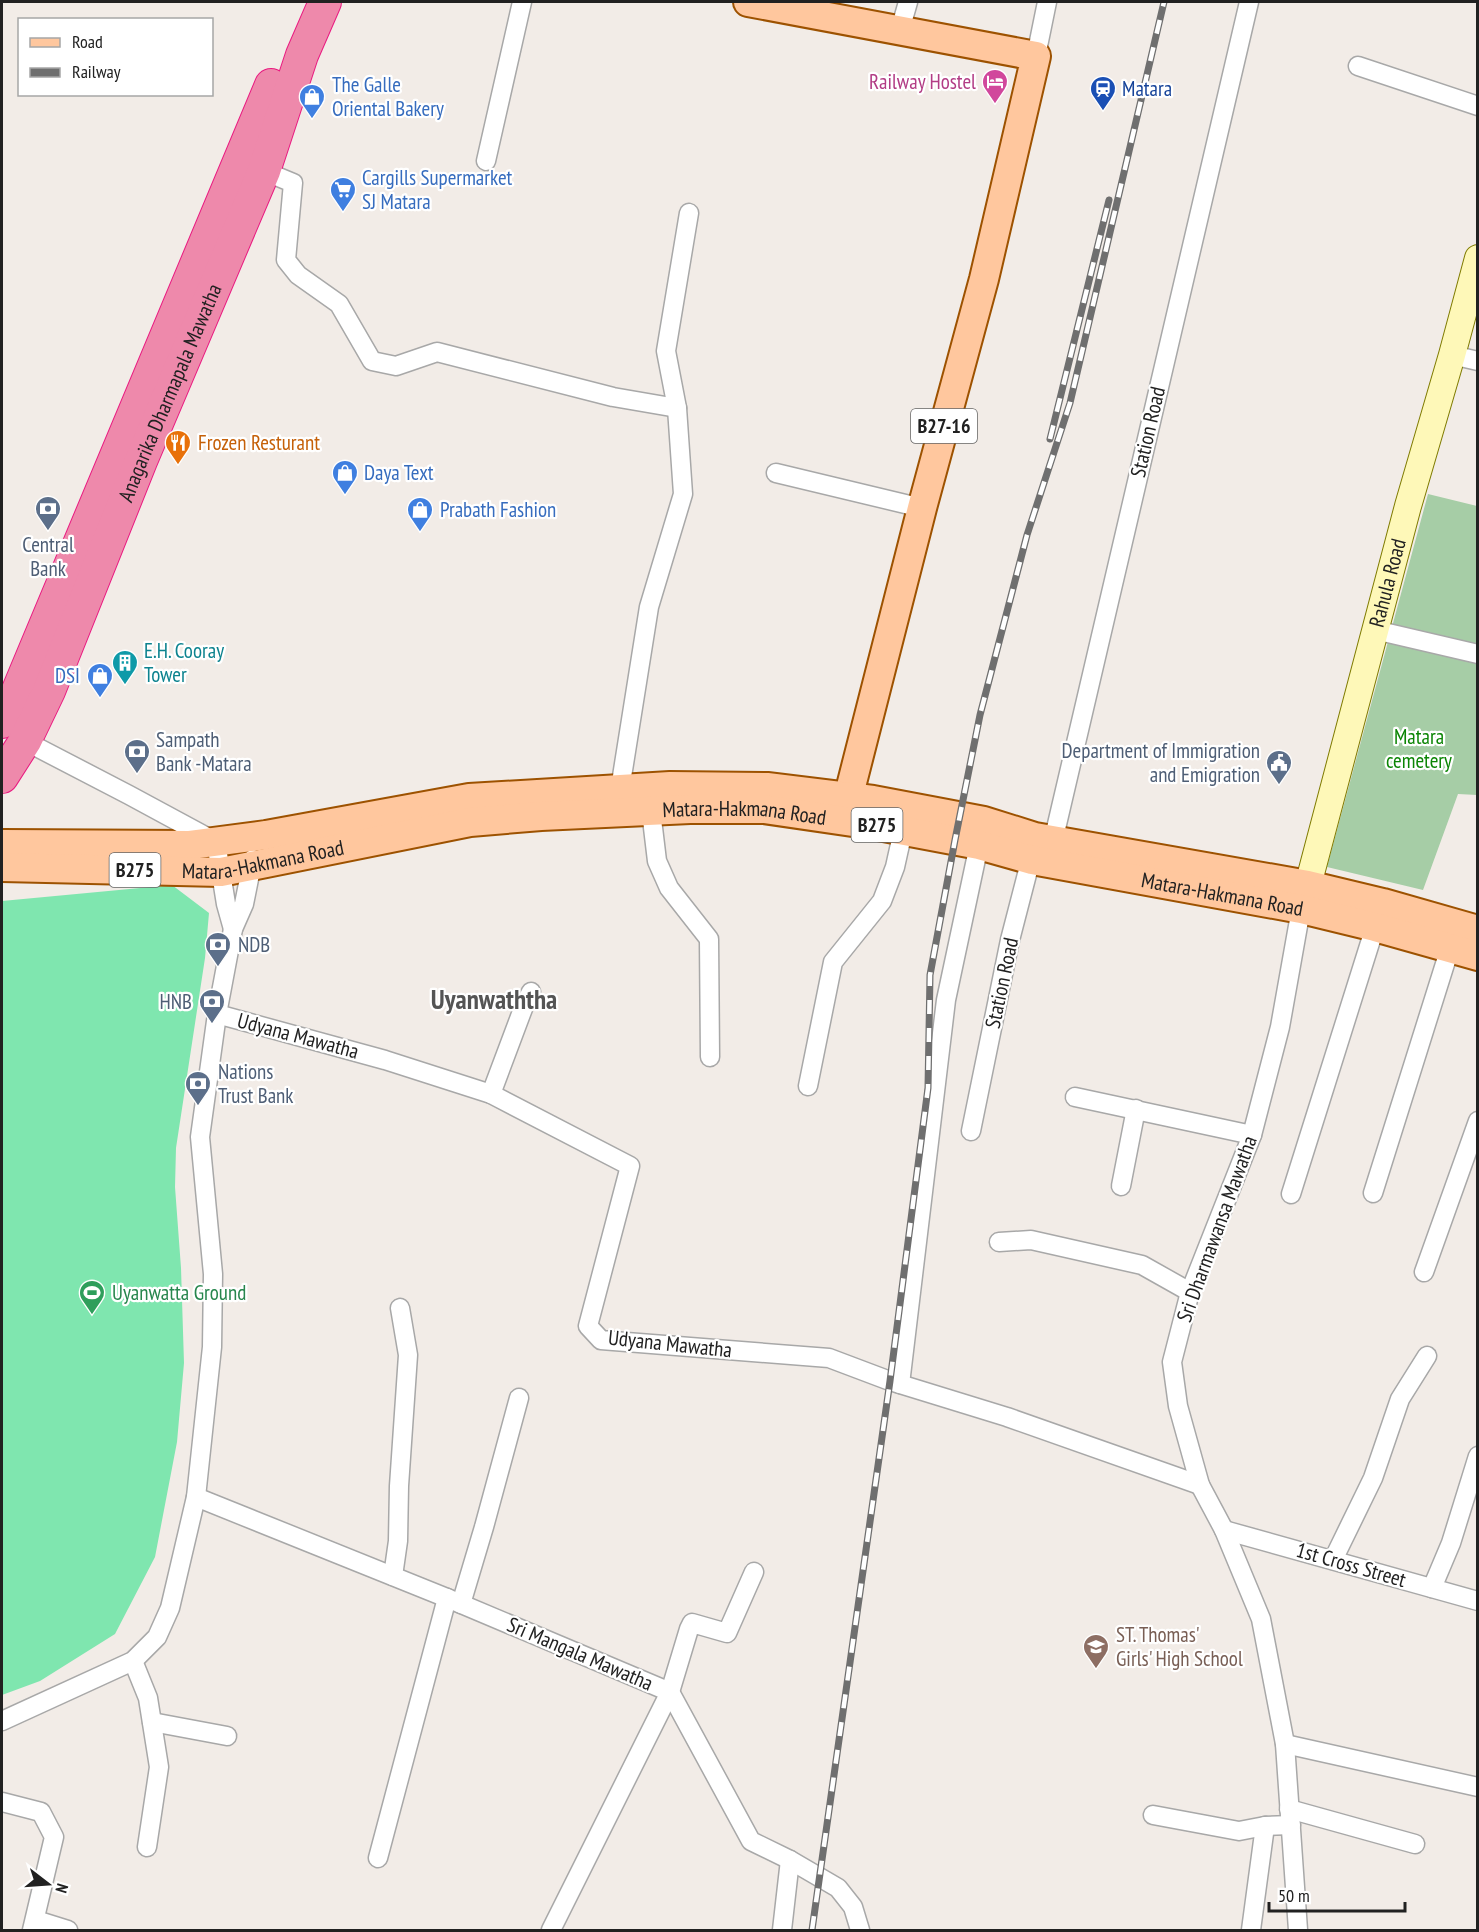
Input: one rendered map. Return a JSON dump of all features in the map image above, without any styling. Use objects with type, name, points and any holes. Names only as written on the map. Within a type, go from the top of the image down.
[{"type":"highway","name":"Anagarika Dharmapala Mawatha","points":[[2,777],[13,732],[16,695],[232,183],[305,2]]},
{"type":"highway","name":"Anagarika Dharmapala Mawatha","points":[[13,732],[49,691],[141,461],[264,171],[302,55],[326,2]]},
{"type":"main road","points":[[748,2],[1036,56]]},
{"type":"main road","name":"B27-16","points":[[846,808],[922,508],[984,279],[1036,56]]},
{"type":"main road","name":"Rahula Road","points":[[1305,897],[1408,506],[1474,284],[1478,258]]},
{"type":"main road","name":"Matara-Hakmana Road","points":[[2,844],[190,845],[253,837],[469,798],[670,786],[767,787],[846,808],[903,831],[979,844],[1042,850],[1305,897],[1383,903],[1478,930]]},
{"type":"main road","name":"Matara-Hakmana Road","points":[[2,867],[221,872],[470,822],[541,816],[690,809],[846,808],[984,821],[1042,850]]},
{"type":"main road","name":"Matara-Hakmana Road","points":[[1305,897],[1376,927],[1478,956]]},
{"type":"street","points":[[486,161],[522,2]]},
{"type":"street","points":[[900,30],[908,2]]},
{"type":"street","points":[[1036,56],[1047,2]]},
{"type":"street","name":"Station Road","points":[[971,1131],[1010,940],[1042,850],[1249,2]]},
{"type":"street","points":[[1358,66],[1478,106]]},
{"type":"street","points":[[264,171],[293,183],[286,260],[298,275],[339,304],[372,361],[396,366],[437,352],[613,398],[677,408]]},
{"type":"street","points":[[620,789],[649,607],[682,494],[677,408],[666,351],[689,213]]},
{"type":"street","points":[[1452,355],[1478,361]]},
{"type":"street","points":[[776,473],[922,508]]},
{"type":"street","points":[[1375,630],[1478,654]]},
{"type":"street","points":[[13,732],[216,842],[226,904],[233,929]]},
{"type":"street","points":[[651,811],[657,861],[669,888],[709,939],[710,1057]]},
{"type":"street","points":[[808,1086],[833,962],[882,901],[895,867],[903,831]]},
{"type":"street","points":[[2,1721],[133,1661],[157,1637],[170,1608],[196,1497],[212,1347],[213,1274],[200,1137],[217,1014],[233,929],[244,904],[252,866],[253,837]]},
{"type":"street","points":[[900,1384],[946,1000],[979,844]]},
{"type":"street","name":"Sri Dharmawansa Mawatha","points":[[1298,1930],[1285,1744],[1261,1619],[1224,1530],[1200,1485],[1178,1406],[1172,1362],[1190,1292],[1252,1135],[1280,1028],[1305,897]]},
{"type":"street","points":[[1291,1194],[1376,927]]},
{"type":"street","points":[[1373,1193],[1450,948]]},
{"type":"street","points":[[491,1094],[531,992]]},
{"type":"street","name":"Udyana Mawatha","points":[[217,1014],[386,1060],[491,1094],[630,1166],[588,1326],[601,1340],[829,1358],[900,1384],[1007,1417],[1200,1485]]},
{"type":"street","points":[[1075,1097],[1252,1135]]},
{"type":"street","points":[[1121,1186],[1136,1109]]},
{"type":"street","points":[[1424,1272],[1478,1121]]},
{"type":"street","points":[[999,1242],[1031,1240],[1142,1265],[1190,1292]]},
{"type":"street","points":[[393,1576],[398,1541],[399,1486],[408,1354],[400,1308]]},
{"type":"street","points":[[1333,1560],[1373,1478],[1400,1399],[1427,1356]]},
{"type":"street","points":[[378,1858],[454,1601],[484,1527],[519,1398]]},
{"type":"street","points":[[1432,1588],[1451,1543],[1478,1456]]},
{"type":"street","name":"Sri Mangala Mawatha","points":[[196,1497],[454,1601],[670,1692],[751,1841],[790,1860],[838,1888],[853,1907],[860,1930]]},
{"type":"street","name":"1st Cross Street","points":[[1224,1530],[1478,1601]]},
{"type":"street","points":[[551,1930],[670,1692],[692,1623],[727,1633],[754,1572]]},
{"type":"street","points":[[133,1661],[148,1698],[159,1767],[147,1847]]},
{"type":"street","points":[[152,1722],[227,1736]]},
{"type":"street","points":[[1285,1744],[1478,1787]]},
{"type":"street","points":[[2,1802],[41,1812],[54,1838],[34,1925],[68,1930]]},
{"type":"street","points":[[1153,1815],[1239,1831],[1265,1826],[1290,1817],[1415,1844]]},
{"type":"street","points":[[1251,1930],[1265,1826]]},
{"type":"street","points":[[782,1930],[790,1860]]},
{"type":"green space","name":"Matara cemetery","points":[[1428,494],[1477,506],[1477,795],[1458,794],[1423,890],[1327,867]]},
{"type":"green space","name":"Uyanwatta Ground","points":[[172,885],[209,913],[205,958],[176,1148],[175,1187],[181,1268],[184,1363],[177,1442],[155,1557],[115,1634],[40,1681],[2,1695],[2,901]]},
{"type":"railway","points":[[812,1930],[890,1381],[928,1088],[930,975],[980,715],[1027,535],[1070,403],[1164,2]]},
{"type":"railway","points":[[1050,439],[1109,200]]},
{"type":"place","name":"Railway Hostel","points":[[995,105]]},
{"type":"place","name":"Matara","points":[[1103,112]]},
{"type":"place","name":"The Galle Oriental Bakery","points":[[312,120]]},
{"type":"place","name":"Cargills Supermarket SJ Matara","points":[[343,213]]},
{"type":"place","name":"Frozen Resturant","points":[[178,466]]},
{"type":"place","name":"Daya Text","points":[[345,496]]},
{"type":"place","name":"Central Bank","points":[[48,532]]},
{"type":"place","name":"Prabath Fashion","points":[[420,533]]},
{"type":"place","name":"E.H. Cooray Tower","points":[[125,686]]},
{"type":"place","name":"DSI","points":[[100,699]]},
{"type":"place","name":"Sampath Bank -Matara","points":[[137,775]]},
{"type":"place","name":"Department of Immigration and Emigration","points":[[1279,786]]},
{"type":"place","name":"NDB","points":[[218,968]]},
{"type":"place","name":"HNB","points":[[212,1025]]},
{"type":"place","name":"Nations Trust Bank","points":[[198,1107]]},
{"type":"place","name":"Uyanwatta Ground","points":[[92,1316]]},
{"type":"place","name":"ST. Thomas' Girls' High School","points":[[1096,1670]]},
{"type":"district","name":"Uyanwaththa","points":[[494,1000]]}]
